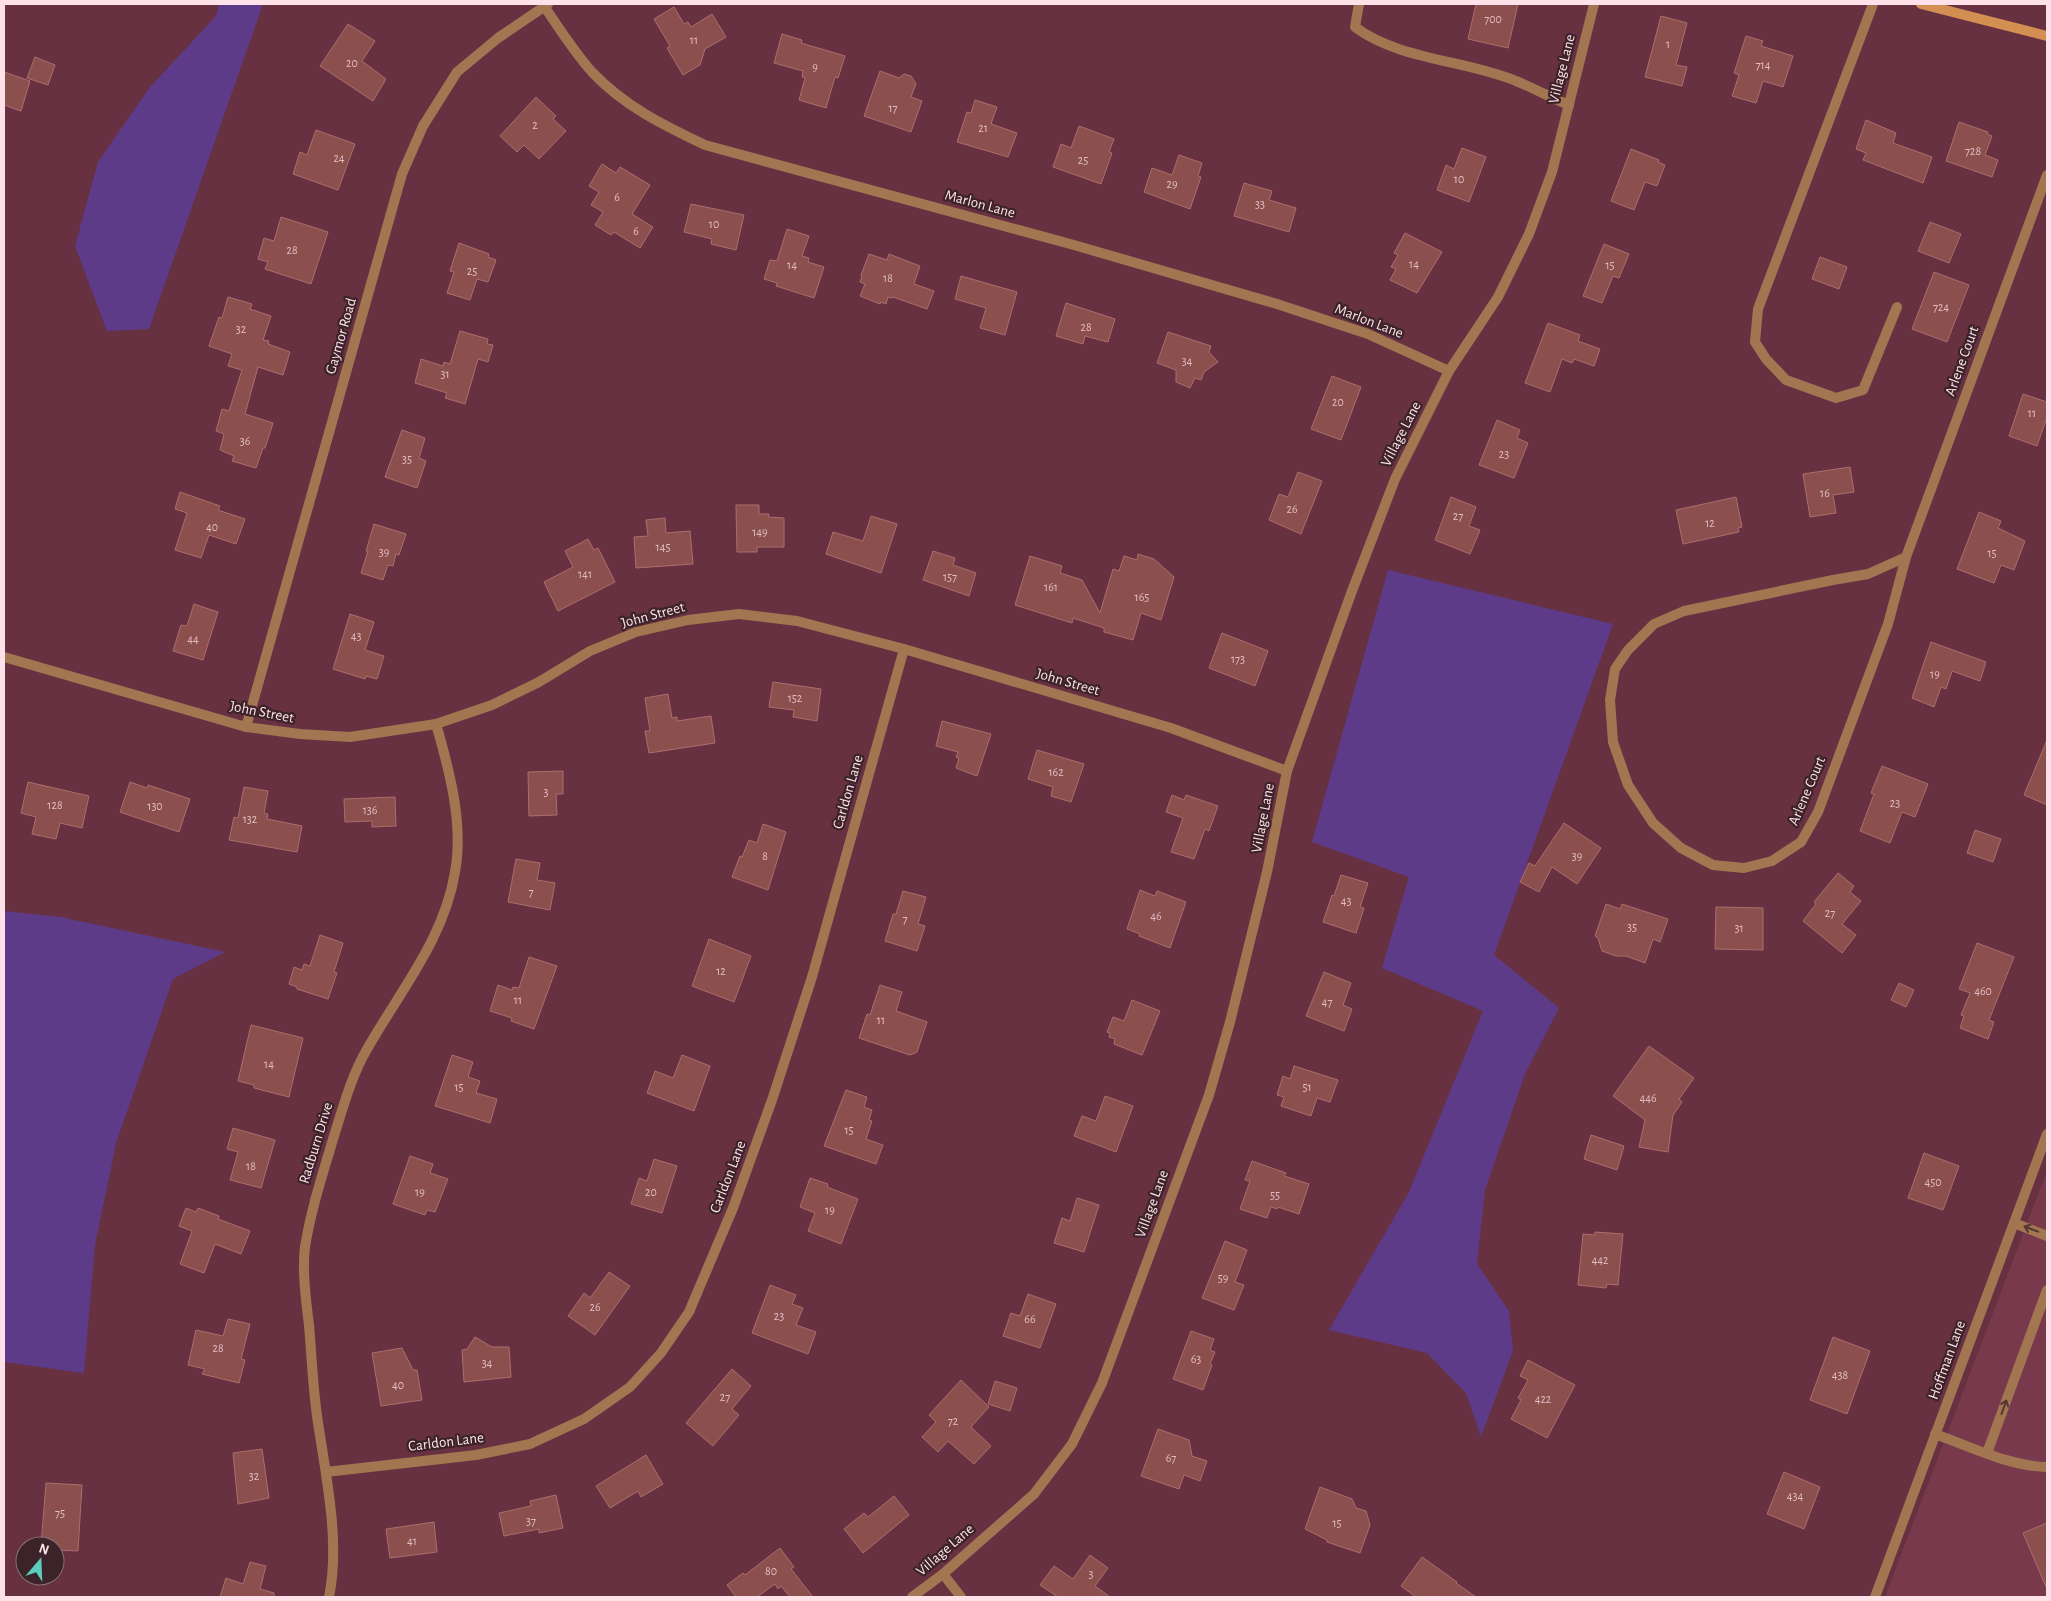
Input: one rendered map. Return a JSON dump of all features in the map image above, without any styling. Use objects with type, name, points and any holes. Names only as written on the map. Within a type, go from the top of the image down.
[{"type":"street","points":[[1359,4],[1355,27],[1370,38],[1406,50],[1516,80],[1540,93],[1569,105]]},
{"type":"street","name":"Village Lane","points":[[912,1597],[943,1574],[1034,1494],[1072,1444],[1102,1383],[1209,1095],[1230,1022],[1267,872],[1287,772],[1352,591],[1395,479],[1450,371],[1498,296],[1529,234],[1552,172],[1594,4]]},
{"type":"street","points":[[1874,4],[1758,309],[1755,342],[1766,359],[1786,380],[1836,398],[1863,390],[1898,307]]},
{"type":"street","points":[[1921,4],[2047,36]]},
{"type":"street","name":"Marlon Lane","points":[[546,5],[591,71],[623,101],[659,124],[705,145],[1074,245],[1276,304],[1368,334],[1450,371]]},
{"type":"street","name":"Gaymor Road","points":[[246,726],[402,174],[423,126],[457,72],[498,38],[546,5]]},
{"type":"street","name":"Arlene Court","points":[[1906,557],[1868,574],[1684,611],[1654,624],[1628,650],[1615,669],[1610,700],[1613,742],[1628,785],[1654,824],[1680,848],[1714,865],[1744,868],[1772,861],[1801,842],[1818,812],[1888,624],[1906,557],[2047,175]]},
{"type":"street","name":"John Street","points":[[4,657],[246,726],[300,734],[350,736],[436,724],[492,705],[539,682],[590,652],[636,632],[688,620],[740,614],[797,621],[904,649],[1171,728],[1287,772]]},
{"type":"street","name":"Carldon Lane","points":[[326,1472],[476,1455],[530,1444],[591,1414],[630,1387],[661,1353],[689,1312],[733,1208],[772,1100],[812,977],[904,649]]},
{"type":"street","name":"Radburn Drive","points":[[329,1597],[332,1583],[332,1529],[326,1472],[318,1427],[309,1332],[305,1249],[315,1197],[348,1092],[364,1052],[426,955],[442,920],[456,872],[457,832],[452,781],[436,724]]},
{"type":"street","name":"Hoffman Lane","points":[[1875,1597],[2047,1134]]},
{"type":"street","points":[[2014,1223],[2047,1236]]},
{"type":"street","points":[[1987,1453],[2047,1290]]},
{"type":"street","points":[[1935,1434],[2026,1465],[2047,1467]]},
{"type":"street","points":[[943,1574],[960,1597]]},
{"type":"shaded area","points":[[219,4],[263,4],[149,329],[107,331],[75,246],[98,162],[150,87],[216,16]]},
{"type":"shaded area","points":[[1388,570],[1613,624],[1494,955],[1559,1008],[1525,1074],[1485,1190],[1477,1264],[1509,1311],[1513,1351],[1481,1437],[1466,1393],[1427,1353],[1329,1330],[1409,1192],[1483,1011],[1382,968],[1409,877],[1312,842]]},
{"type":"shaded area","points":[[4,911],[60,917],[225,952],[173,979],[116,1143],[95,1245],[84,1373],[4,1362]]},
{"type":"shaded area","points":[[2047,1171],[2047,1597],[1885,1597]]},
{"type":"building","points":[[1476,4],[1518,4],[1508,48],[1468,39]]},
{"type":"building","points":[[674,7],[684,24],[688,22],[691,27],[712,14],[726,37],[705,49],[700,65],[683,75],[667,48],[670,46],[654,19]]},
{"type":"building","points":[[1661,16],[1687,23],[1676,65],[1687,67],[1682,86],[1645,77]]},
{"type":"building","points":[[348,24],[375,41],[362,61],[386,79],[373,101],[320,66]]},
{"type":"building","points":[[782,34],[802,40],[801,43],[845,56],[838,78],[835,77],[826,108],[799,100],[805,78],[802,77],[803,71],[774,63]]},
{"type":"building","points":[[1746,36],[1763,41],[1761,46],[1793,56],[1783,87],[1763,81],[1756,103],[1732,96],[1739,75],[1734,73]]},
{"type":"building","points":[[35,57],[55,65],[48,85],[27,78]]},
{"type":"building","points":[[880,71],[899,78],[904,74],[911,76],[916,84],[911,97],[922,101],[911,132],[864,116]]},
{"type":"building","points":[[4,72],[30,81],[21,111],[4,105]]},
{"type":"building","points":[[536,97],[556,116],[553,119],[566,131],[539,159],[524,145],[517,152],[500,136]]},
{"type":"building","points":[[975,100],[997,107],[991,124],[1017,133],[1008,157],[957,142],[967,112],[971,113]]},
{"type":"building","points":[[1866,120],[1896,133],[1893,143],[1932,157],[1923,183],[1863,160],[1866,153],[1856,149]]},
{"type":"building","points":[[1959,122],[1988,132],[1987,134],[1992,136],[1985,155],[1998,160],[1992,177],[1946,161]]},
{"type":"building","points":[[1079,126],[1114,139],[1109,152],[1112,153],[1101,184],[1053,167],[1061,144],[1071,148]]},
{"type":"building","points":[[316,130],[355,144],[338,190],[293,174],[300,152],[307,155]]},
{"type":"building","points":[[1462,148],[1486,157],[1469,202],[1437,190],[1446,165],[1454,169]]},
{"type":"building","points":[[1631,149],[1659,160],[1658,162],[1665,165],[1657,186],[1645,182],[1634,210],[1611,201]]},
{"type":"building","points":[[1179,155],[1202,163],[1198,176],[1201,177],[1190,209],[1144,192],[1152,168],[1172,175]]},
{"type":"building","points":[[602,164],[616,173],[620,167],[650,185],[632,214],[653,227],[640,248],[614,232],[611,235],[595,225],[603,212],[591,205],[599,192],[589,186]]},
{"type":"building","points":[[1244,183],[1272,191],[1269,200],[1296,208],[1289,232],[1234,216]]},
{"type":"building","points":[[691,204],[744,215],[736,250],[711,244],[712,239],[684,232]]},
{"type":"building","points":[[281,217],[328,232],[311,284],[265,269],[268,262],[258,259],[264,238],[274,241]]},
{"type":"building","points":[[1930,222],[1961,234],[1949,263],[1918,251]]},
{"type":"building","points":[[787,229],[809,236],[802,256],[809,258],[808,262],[824,267],[814,298],[776,286],[777,283],[764,279],[770,260],[777,261]]},
{"type":"building","points":[[1405,233],[1442,252],[1417,293],[1390,280],[1396,269],[1391,267],[1398,255],[1394,253]]},
{"type":"building","points":[[459,243],[489,254],[488,257],[496,260],[488,282],[477,279],[470,300],[447,293],[454,272],[450,271]]},
{"type":"building","points":[[1604,244],[1629,254],[1619,278],[1613,276],[1602,303],[1583,296]]},
{"type":"building","points":[[869,254],[887,260],[889,254],[920,266],[914,284],[934,291],[927,309],[893,297],[888,297],[886,304],[881,302],[880,304],[860,296],[865,284],[860,282],[861,275]]},
{"type":"building","points":[[1820,257],[1847,267],[1839,289],[1812,279]]},
{"type":"building","points":[[1934,272],[1969,285],[1947,342],[1912,329]]},
{"type":"building","points":[[961,276],[1017,292],[1005,335],[980,328],[986,308],[955,299]]},
{"type":"building","points":[[228,297],[252,304],[250,309],[271,316],[263,340],[269,341],[268,344],[290,352],[283,375],[258,367],[245,414],[273,423],[256,468],[232,461],[234,456],[220,450],[224,434],[216,431],[222,409],[229,411],[242,370],[228,366],[232,354],[209,346],[219,317],[222,318]]},
{"type":"building","points":[[1066,303],[1115,319],[1108,342],[1085,336],[1083,344],[1056,336]]},
{"type":"building","points":[[1548,323],[1580,335],[1578,341],[1600,349],[1594,366],[1574,359],[1572,363],[1562,359],[1550,392],[1525,383]]},
{"type":"building","points":[[460,331],[488,339],[487,344],[493,345],[488,362],[478,359],[465,404],[445,398],[447,393],[415,383],[421,359],[443,366],[444,362],[450,364]]},
{"type":"building","points":[[1168,332],[1211,346],[1209,352],[1218,362],[1204,372],[1201,380],[1195,378],[1190,388],[1176,382],[1176,370],[1157,363]]},
{"type":"building","points":[[1332,376],[1361,387],[1341,440],[1311,429]]},
{"type":"building","points":[[2023,394],[2047,402],[2047,417],[2037,446],[2009,436]]},
{"type":"building","points":[[1497,420],[1520,430],[1517,438],[1528,443],[1514,478],[1479,465]]},
{"type":"building","points":[[402,430],[425,438],[419,458],[426,461],[417,488],[385,477]]},
{"type":"building","points":[[1850,467],[1854,492],[1833,495],[1836,513],[1810,517],[1803,474]]},
{"type":"building","points":[[1298,472],[1322,481],[1301,534],[1269,520],[1279,494],[1288,497]]},
{"type":"building","points":[[180,492],[220,506],[218,510],[245,519],[236,544],[209,535],[201,558],[175,550],[187,513],[175,509]]},
{"type":"building","points":[[1451,497],[1476,507],[1469,526],[1480,530],[1470,554],[1435,540]]},
{"type":"building","points":[[1736,497],[1742,527],[1738,528],[1739,532],[1683,544],[1676,510]]},
{"type":"building","points":[[736,505],[759,505],[759,514],[769,514],[768,517],[784,518],[784,547],[757,547],[757,552],[737,552]]},
{"type":"building","points":[[1979,512],[2001,521],[1998,528],[2025,541],[2014,570],[2001,565],[1994,583],[1957,569]]},
{"type":"building","points":[[871,516],[897,524],[881,573],[826,554],[833,532],[863,541]]},
{"type":"building","points":[[665,518],[666,533],[690,531],[693,564],[636,568],[634,537],[648,536],[646,520]]},
{"type":"building","points":[[374,524],[406,534],[399,555],[396,554],[393,566],[388,565],[383,580],[361,573]]},
{"type":"building","points":[[588,539],[594,550],[598,548],[615,582],[558,611],[544,582],[573,567],[565,551]]},
{"type":"building","points":[[933,551],[955,558],[953,565],[976,573],[969,596],[923,580]]},
{"type":"building","points":[[1138,554],[1154,559],[1174,577],[1161,620],[1141,613],[1133,640],[1104,632],[1104,628],[1073,618],[1072,623],[1015,605],[1030,556],[1062,566],[1060,573],[1082,580],[1100,613],[1113,569],[1119,571],[1124,556],[1137,560]]},
{"type":"building","points":[[194,604],[218,612],[203,660],[173,651],[181,625],[187,626]]},
{"type":"building","points":[[350,614],[374,622],[365,650],[384,656],[377,679],[366,676],[365,679],[333,669]]},
{"type":"building","points":[[1222,633],[1268,651],[1255,686],[1209,668]]},
{"type":"building","points":[[1931,642],[1986,662],[1980,681],[1952,671],[1946,689],[1941,687],[1934,707],[1912,698]]},
{"type":"building","points":[[773,682],[821,689],[817,721],[793,717],[794,710],[769,707]]},
{"type":"building","points":[[668,694],[672,718],[677,717],[677,721],[711,716],[715,743],[649,753],[645,731],[650,731],[645,698]]},
{"type":"building","points":[[942,721],[991,734],[977,776],[956,768],[959,758],[956,757],[958,752],[936,746]]},
{"type":"building","points":[[2047,740],[2047,805],[2024,795]]},
{"type":"building","points":[[1037,750],[1084,764],[1071,802],[1051,796],[1053,787],[1028,779]]},
{"type":"building","points":[[1882,766],[1928,784],[1915,817],[1902,812],[1890,843],[1860,831],[1874,794],[1871,793]]},
{"type":"building","points":[[563,771],[563,794],[556,794],[557,815],[529,816],[528,772]]},
{"type":"building","points":[[28,782],[89,796],[82,828],[60,823],[56,839],[32,834],[36,817],[21,813]]},
{"type":"building","points":[[130,782],[147,788],[148,785],[190,799],[179,832],[120,812]]},
{"type":"building","points":[[244,787],[268,791],[264,813],[268,814],[267,819],[302,826],[297,852],[229,840],[234,817],[238,818]]},
{"type":"building","points":[[1172,795],[1184,800],[1186,795],[1218,806],[1209,831],[1205,829],[1194,859],[1171,852],[1183,818],[1166,812]]},
{"type":"building","points":[[395,797],[396,826],[372,827],[372,821],[345,822],[344,799]]},
{"type":"building","points":[[1564,823],[1601,848],[1577,884],[1552,867],[1539,892],[1520,882],[1529,863],[1535,866]]},
{"type":"building","points":[[763,824],[786,832],[768,890],[732,877],[749,840],[757,843]]},
{"type":"building","points":[[1975,830],[2001,839],[1993,862],[1967,853]]},
{"type":"building","points":[[516,859],[540,863],[537,880],[555,883],[550,910],[508,902]]},
{"type":"building","points":[[1838,873],[1854,886],[1850,892],[1861,901],[1842,924],[1856,935],[1842,953],[1803,921],[1816,904],[1814,902]]},
{"type":"building","points":[[1341,875],[1368,883],[1360,907],[1364,908],[1356,933],[1323,922]]},
{"type":"building","points":[[1140,890],[1155,896],[1157,891],[1186,902],[1170,948],[1139,936],[1140,934],[1127,929]]},
{"type":"building","points":[[903,891],[926,897],[918,924],[925,926],[917,951],[885,941],[893,914],[896,914]]},
{"type":"building","points":[[1606,904],[1620,909],[1622,904],[1668,919],[1660,942],[1653,939],[1645,963],[1626,956],[1616,956],[1602,951],[1598,938],[1595,936]]},
{"type":"building","points":[[1716,907],[1763,908],[1763,950],[1715,949]]},
{"type":"building","points":[[320,935],[343,943],[334,972],[337,973],[328,999],[297,989],[297,987],[289,984],[294,967],[302,970],[304,964],[310,966]]},
{"type":"building","points":[[709,939],[751,956],[734,1002],[692,986]]},
{"type":"building","points":[[1977,943],[2014,957],[1989,1020],[1994,1022],[1988,1039],[1960,1028],[1964,1016],[1961,1015],[1970,993],[1959,989]]},
{"type":"building","points":[[529,957],[557,966],[534,1029],[511,1021],[512,1018],[490,1011],[498,985],[512,990],[513,987],[519,988]]},
{"type":"building","points":[[1324,972],[1351,983],[1343,1005],[1352,1009],[1344,1031],[1306,1016]]},
{"type":"building","points":[[1899,983],[1914,990],[1906,1007],[1891,1000]]},
{"type":"building","points":[[880,985],[902,992],[896,1011],[927,1022],[917,1052],[910,1055],[859,1038],[867,1014],[870,1015]]},
{"type":"building","points":[[1132,1000],[1160,1011],[1142,1055],[1114,1044],[1115,1039],[1109,1037],[1110,1033],[1107,1032],[1113,1017],[1124,1021]]},
{"type":"building","points":[[251,1025],[303,1038],[289,1097],[254,1088],[254,1085],[238,1081]]},
{"type":"building","points":[[1649,1046],[1694,1078],[1679,1099],[1682,1102],[1673,1115],[1668,1152],[1639,1147],[1645,1120],[1613,1096]]},
{"type":"building","points":[[452,1055],[473,1062],[468,1077],[480,1081],[476,1093],[497,1099],[490,1123],[435,1106]]},
{"type":"building","points":[[682,1055],[710,1066],[694,1111],[647,1093],[655,1071],[673,1078]]},
{"type":"building","points":[[1294,1066],[1338,1080],[1330,1102],[1317,1098],[1311,1116],[1281,1106],[1284,1097],[1277,1095],[1283,1076],[1290,1079]]},
{"type":"building","points":[[846,1090],[867,1097],[864,1107],[872,1110],[869,1120],[872,1121],[866,1139],[883,1145],[876,1164],[824,1146]]},
{"type":"building","points":[[1105,1096],[1133,1106],[1116,1152],[1074,1136],[1082,1116],[1096,1121]]},
{"type":"building","points":[[233,1128],[275,1140],[261,1188],[230,1180],[238,1152],[227,1149]]},
{"type":"building","points":[[1591,1135],[1624,1146],[1617,1170],[1584,1159]]},
{"type":"building","points":[[1924,1153],[1959,1166],[1943,1210],[1908,1198]]},
{"type":"building","points":[[410,1156],[433,1164],[430,1173],[448,1179],[435,1212],[427,1210],[425,1215],[393,1204]]},
{"type":"building","points":[[654,1159],[677,1166],[662,1213],[631,1204],[639,1178],[647,1181]]},
{"type":"building","points":[[1252,1161],[1286,1173],[1284,1176],[1309,1184],[1299,1214],[1278,1207],[1277,1209],[1271,1207],[1267,1218],[1240,1209],[1250,1181],[1245,1180]]},
{"type":"building","points":[[810,1178],[828,1184],[827,1187],[858,1199],[841,1244],[808,1231],[815,1213],[800,1207]]},
{"type":"building","points":[[1077,1198],[1099,1205],[1084,1252],[1054,1243],[1062,1218],[1070,1221]]},
{"type":"building","points":[[186,1208],[196,1212],[198,1208],[219,1216],[218,1219],[250,1231],[241,1254],[215,1244],[204,1273],[180,1264],[192,1231],[179,1226]]},
{"type":"building","points":[[1595,1232],[1623,1234],[1618,1285],[1607,1284],[1606,1288],[1578,1285],[1583,1234],[1595,1235]]},
{"type":"building","points":[[1225,1241],[1247,1250],[1235,1282],[1244,1285],[1234,1310],[1202,1298]]},
{"type":"building","points":[[609,1272],[630,1286],[595,1335],[568,1316],[584,1293],[590,1298]]},
{"type":"building","points":[[770,1285],[796,1295],[792,1304],[803,1308],[796,1325],[816,1332],[808,1354],[752,1333]]},
{"type":"building","points":[[1028,1294],[1056,1304],[1040,1348],[1003,1336],[1011,1313],[1020,1316]]},
{"type":"building","points":[[228,1319],[250,1324],[241,1359],[245,1360],[239,1383],[202,1374],[205,1369],[188,1365],[196,1330],[223,1336]]},
{"type":"building","points":[[1191,1331],[1214,1339],[1210,1350],[1215,1352],[1203,1390],[1173,1379]]},
{"type":"building","points":[[475,1337],[492,1347],[509,1347],[511,1377],[464,1382],[462,1350],[467,1349]]},
{"type":"building","points":[[1833,1337],[1870,1351],[1847,1414],[1810,1400]]},
{"type":"building","points":[[402,1348],[413,1370],[417,1370],[422,1400],[381,1406],[372,1353]]},
{"type":"building","points":[[1528,1360],[1575,1385],[1547,1438],[1511,1419],[1521,1400],[1518,1398],[1528,1380],[1520,1376]]},
{"type":"building","points":[[732,1369],[751,1386],[732,1409],[739,1415],[713,1446],[686,1423]]},
{"type":"building","points":[[961,1380],[989,1407],[971,1427],[991,1446],[974,1464],[948,1441],[938,1452],[922,1437],[936,1422],[929,1415]]},
{"type":"building","points":[[995,1381],[1017,1388],[1010,1411],[988,1404]]},
{"type":"building","points":[[1158,1429],[1189,1440],[1192,1456],[1207,1461],[1200,1481],[1184,1475],[1179,1489],[1141,1476]]},
{"type":"building","points":[[262,1449],[269,1498],[238,1504],[233,1453]]},
{"type":"building","points":[[646,1455],[663,1484],[641,1497],[638,1491],[610,1508],[596,1486]]},
{"type":"building","points":[[1784,1472],[1820,1487],[1804,1529],[1767,1514]]},
{"type":"building","points":[[46,1483],[82,1485],[78,1551],[65,1550],[65,1536],[42,1536]]},
{"type":"building","points":[[1320,1487],[1352,1499],[1356,1508],[1366,1511],[1370,1525],[1360,1553],[1327,1542],[1327,1540],[1305,1529]]},
{"type":"building","points":[[556,1495],[563,1528],[539,1533],[539,1529],[504,1536],[499,1513],[531,1506],[530,1501]]},
{"type":"building","points":[[894,1496],[909,1515],[863,1553],[844,1529],[864,1513],[868,1517]]},
{"type":"building","points":[[434,1522],[437,1552],[390,1558],[386,1529]]},
{"type":"building","points":[[2047,1523],[2047,1589],[2023,1533]]},
{"type":"building","points":[[780,1548],[794,1567],[791,1569],[813,1597],[790,1597],[781,1586],[778,1589],[775,1584],[757,1597],[736,1597],[727,1585],[743,1573],[745,1575]]},
{"type":"building","points":[[1090,1555],[1108,1568],[1095,1586],[1110,1597],[1058,1597],[1040,1585],[1054,1566],[1073,1579]]},
{"type":"building","points":[[1422,1557],[1476,1597],[1416,1597],[1401,1586]]},
{"type":"building","points":[[250,1562],[266,1566],[260,1589],[274,1593],[274,1597],[220,1597],[226,1578],[243,1584]]}]
